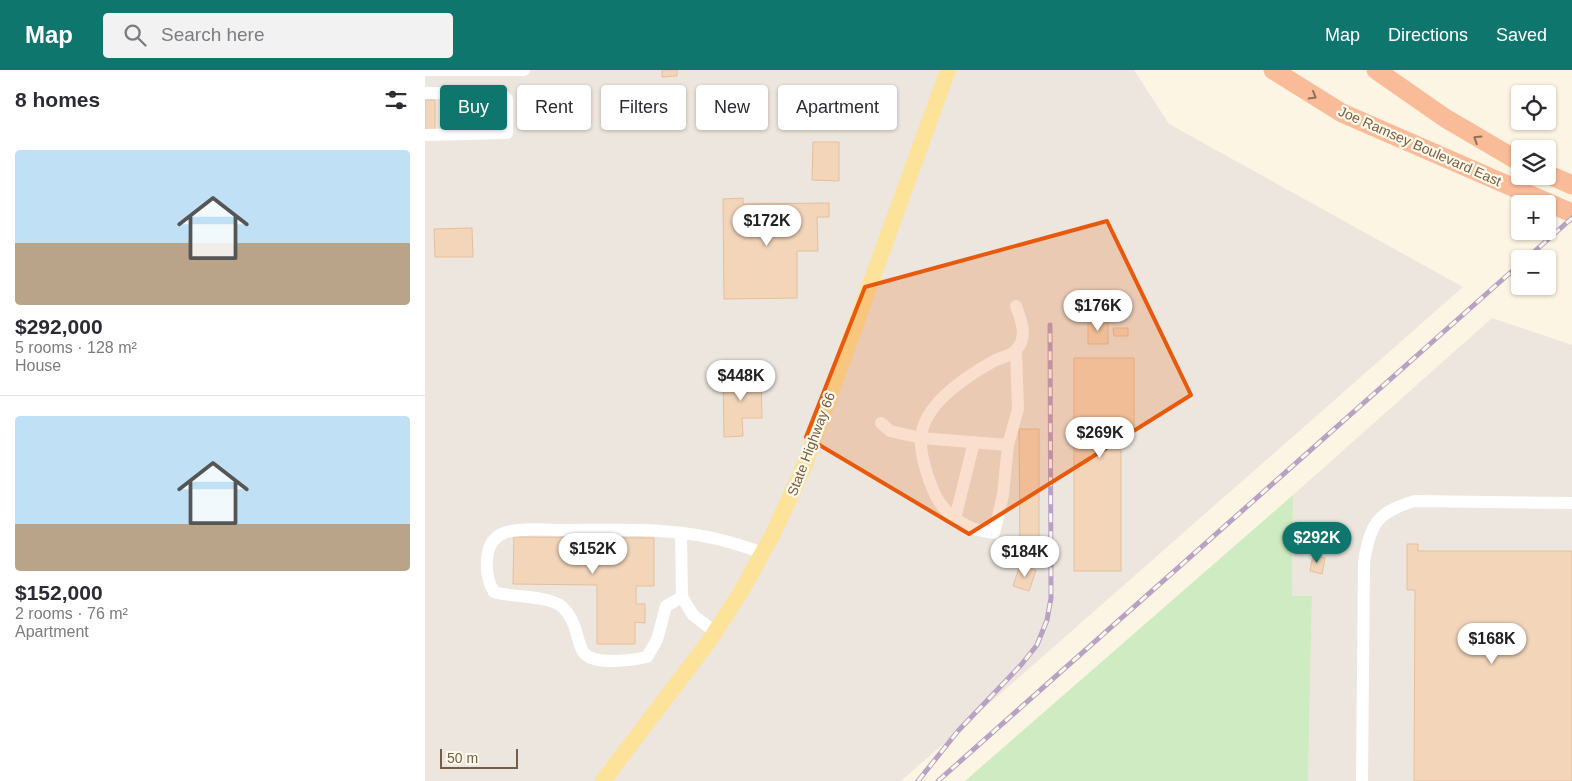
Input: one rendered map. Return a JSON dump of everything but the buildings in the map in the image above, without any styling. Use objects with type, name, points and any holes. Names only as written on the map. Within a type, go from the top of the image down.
[{"type":"highway","name":"Joe Ramsey Boulevard East","points":[[1273,70],[1342,113],[1572,213]]},
{"type":"highway","name":"Joe Ramsey Boulevard East","points":[[1376,70],[1445,118],[1511,157]]},
{"type":"highway","points":[[1556,178],[1572,185]]},
{"type":"main road","name":"State Highway 66","points":[[603,781],[715,632],[763,552],[805,464],[948,70]]},
{"type":"lane","points":[[425,70],[524,70]]},
{"type":"lane","points":[[425,92],[501,93],[507,99],[507,134],[425,135]]},
{"type":"lane","points":[[1016,306],[1024,329],[1021,343],[1016,351],[1018,409],[1008,445],[1003,495],[995,533],[979,532],[955,519],[937,499],[928,477],[921,438],[927,418],[950,389],[995,360],[1016,351]]},
{"type":"lane","points":[[881,423],[889,431],[921,438],[1008,445]]},
{"type":"lane","points":[[955,519],[974,442]]},
{"type":"lane","points":[[1362,781],[1363,562],[1368,536],[1379,519],[1393,507],[1415,501],[1572,503]]},
{"type":"lane","points":[[682,597],[667,606],[657,640],[647,657],[632,660],[604,661],[593,659],[583,653],[570,616],[561,606],[546,600],[517,598],[494,592],[488,583],[486,572],[491,546],[496,537],[505,532],[653,530],[681,533],[727,542],[763,552]]},
{"type":"lane","points":[[681,533],[682,597],[693,615],[715,632]]},
{"type":"highlighted area","points":[[1107,221],[1191,395],[969,534],[806,437],[865,287]]},
{"type":"shaded area","points":[[425,70],[1134,70],[1169,124],[1463,287],[901,781],[425,781]]},
{"type":"shaded area","points":[[1492,318],[1572,345],[1572,781],[1308,781],[1312,596],[1292,596],[1293,495]]},
{"type":"green space","points":[[1293,495],[1292,596],[1312,596],[1308,781],[965,781]]},
{"type":"railway","points":[[1536,250],[1572,218]]},
{"type":"railway","points":[[938,781],[1511,272]]},
{"type":"railway","points":[[918,781],[958,731],[1021,665],[1037,645],[1047,620],[1051,598],[1050,325]]}]
